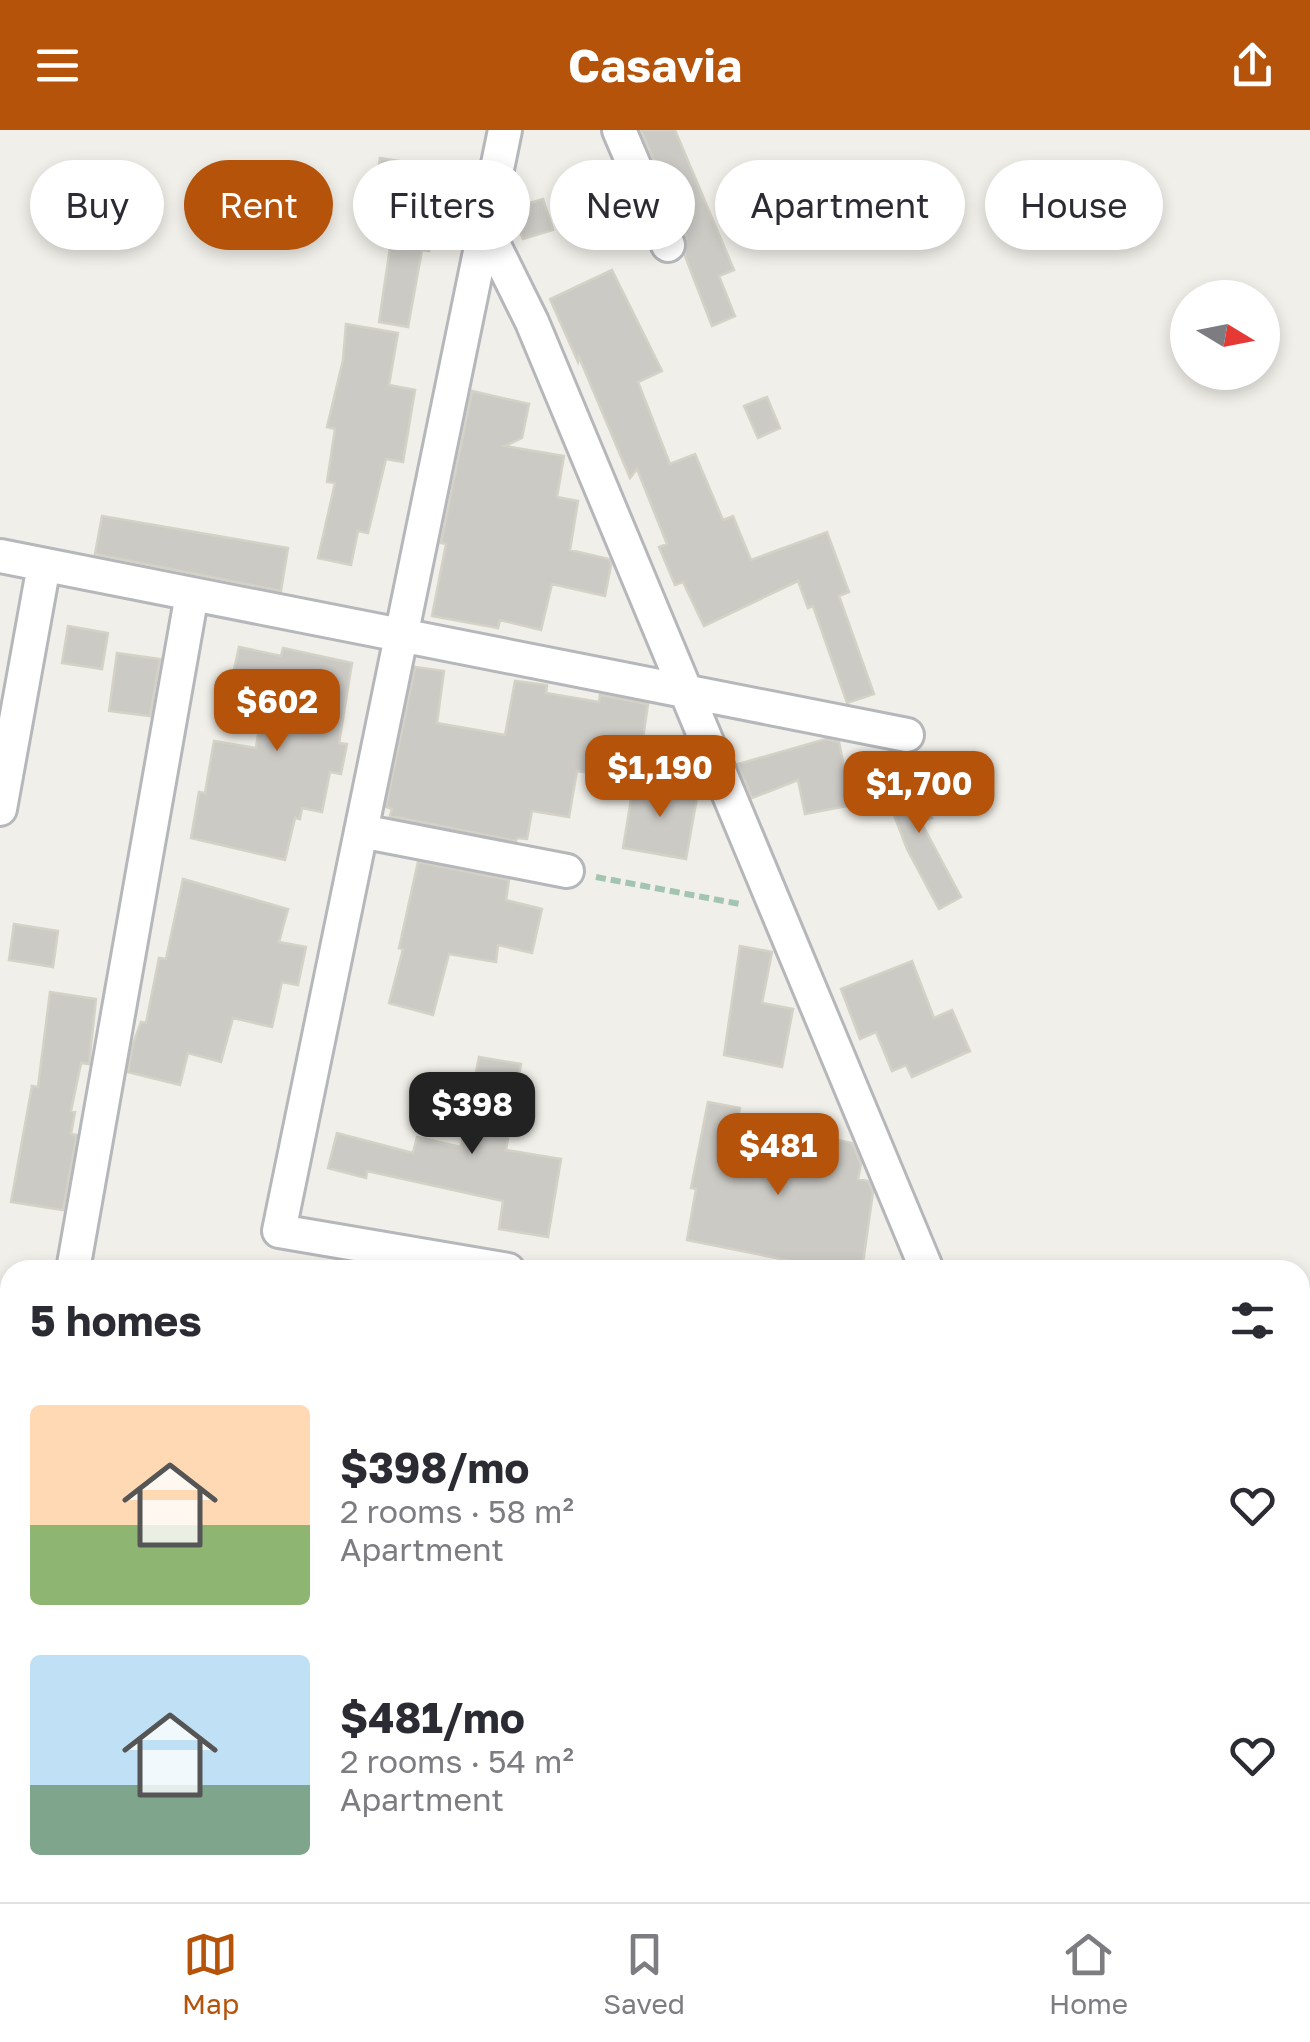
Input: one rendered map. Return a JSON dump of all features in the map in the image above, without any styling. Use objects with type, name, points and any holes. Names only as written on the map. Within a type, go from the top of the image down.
[{"type":"street","points":[[499,160],[505,130]]},
{"type":"street","points":[[619,130],[632,160]]},
{"type":"street","points":[[451,1260],[279,1230],[480,250]]},
{"type":"street","points":[[496,250],[532,322],[923,1260]]},
{"type":"street","points":[[0,556],[907,735]]},
{"type":"street","points":[[0,810],[44,565]]},
{"type":"street","points":[[75,1260],[192,594]]},
{"type":"street","points":[[361,831],[566,871]]},
{"type":"path","points":[[566,871],[776,911]]},
{"type":"building","points":[[641,130],[675,130],[688,160],[654,160]]},
{"type":"building","points":[[695,177],[715,225],[715,250],[726,250],[734,270],[719,276],[735,316],[712,326],[685,250],[695,250]]},
{"type":"building","points":[[543,199],[550,231],[530,237],[530,203]]},
{"type":"building","points":[[390,250],[422,250],[408,327],[379,322]]},
{"type":"building","points":[[612,270],[662,371],[638,382],[670,464],[695,454],[723,520],[733,516],[751,560],[827,532],[849,592],[839,596],[874,694],[847,703],[813,606],[808,608],[798,581],[704,626],[683,582],[675,585],[659,547],[667,544],[637,469],[630,478],[550,299]]},
{"type":"building","points":[[346,324],[398,333],[389,385],[415,390],[403,462],[386,459],[368,533],[358,531],[351,565],[318,558],[335,483],[327,482],[335,429],[327,427],[343,360]]},
{"type":"building","points":[[472,391],[529,404],[522,438],[505,446],[564,456],[557,497],[578,501],[570,550],[609,559],[611,565],[605,596],[552,584],[541,630],[500,620],[498,628],[432,616],[446,544],[441,543]]},
{"type":"building","points":[[767,397],[780,428],[758,438],[744,406]]},
{"type":"building","points":[[102,516],[288,548],[281,591],[95,554]]},
{"type":"building","points":[[68,626],[108,633],[102,669],[62,663]]},
{"type":"building","points":[[239,647],[281,656],[283,648],[352,663],[339,743],[347,744],[341,774],[330,772],[322,812],[302,808],[300,819],[295,818],[285,860],[191,838],[199,792],[205,793],[214,741],[256,748],[266,682],[233,674]]},
{"type":"building","points":[[117,653],[160,659],[150,716],[109,711]]},
{"type":"building","points":[[415,667],[444,671],[437,723],[505,735],[515,681],[547,685],[546,693],[599,702],[600,695],[648,704],[637,780],[577,771],[569,817],[532,811],[527,839],[516,841],[390,816],[392,809],[386,807]]},
{"type":"building","points":[[826,739],[839,742],[852,805],[805,814],[798,780],[752,798],[738,764]]},
{"type":"building","points":[[914,772],[932,818],[921,822],[961,897],[939,909],[907,849],[881,781]]},
{"type":"building","points":[[634,781],[698,792],[686,859],[623,848]]},
{"type":"building","points":[[418,862],[509,880],[506,900],[542,909],[532,953],[498,945],[496,962],[449,954],[433,1015],[389,1003]]},
{"type":"building","points":[[183,879],[288,909],[279,942],[306,947],[298,985],[282,982],[272,1027],[233,1018],[221,1062],[188,1053],[180,1085],[128,1072],[141,1022],[146,1023],[159,958],[166,959]]},
{"type":"building","points":[[14,924],[58,931],[53,967],[9,960]]},
{"type":"building","points":[[740,946],[772,952],[762,1003],[793,1009],[782,1067],[724,1055]]},
{"type":"building","points":[[912,961],[934,1018],[952,1010],[970,1051],[912,1077],[906,1065],[892,1071],[876,1032],[860,1039],[841,989]]},
{"type":"building","points":[[50,992],[96,999],[89,1064],[81,1063],[71,1111],[75,1112],[71,1134],[77,1135],[63,1210],[11,1202],[32,1086],[38,1087]]},
{"type":"building","points":[[479,1057],[521,1064],[506,1150],[561,1159],[548,1237],[499,1229],[503,1201],[367,1171],[366,1178],[328,1168],[337,1133],[413,1153],[417,1137],[461,1147]]},
{"type":"building","points":[[708,1102],[740,1108],[734,1138],[834,1159],[838,1140],[852,1143],[861,1164],[858,1179],[868,1181],[873,1192],[863,1260],[786,1260],[687,1240],[696,1189],[691,1188]]}]
